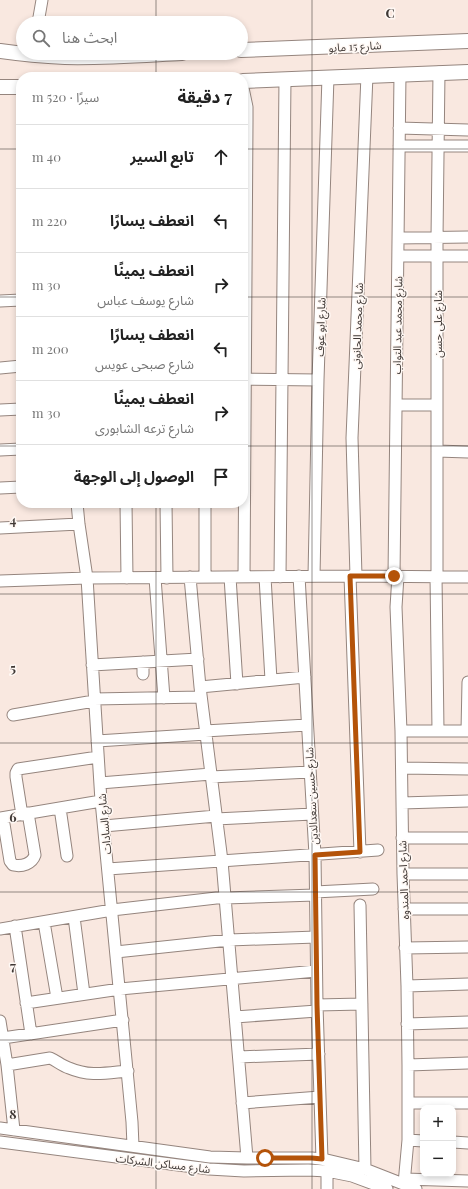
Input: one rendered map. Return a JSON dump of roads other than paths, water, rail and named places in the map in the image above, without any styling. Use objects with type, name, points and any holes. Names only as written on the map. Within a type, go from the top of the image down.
[{"type":"main road","name":"شارع 15 مايو","points":[[248,50],[468,41]]},
{"type":"main road","points":[[0,51],[16,52]]},
{"type":"main road","points":[[248,81],[468,72]]},
{"type":"main road","points":[[0,87],[16,87]]},
{"type":"street","points":[[39,16],[42,0]]},
{"type":"street","name":"شارع على حسن","points":[[438,731],[436,576],[439,72]]},
{"type":"street","name":"شارع محمد عبد التواب","points":[[396,576],[396,404],[400,74]]},
{"type":"street","name":"شارع محمد الحانونى","points":[[360,852],[353,576],[352,438],[367,75]]},
{"type":"street","name":"شارع ابو عوف","points":[[314,576],[318,380],[328,77]]},
{"type":"street","points":[[280,577],[285,79]]},
{"type":"street","points":[[399,128],[468,130]]},
{"type":"street","points":[[399,146],[468,146]]},
{"type":"street","points":[[398,238],[468,237]]},
{"type":"street","points":[[398,256],[468,256]]},
{"type":"street","points":[[0,301],[16,300]]},
{"type":"street","points":[[0,368],[16,366]]},
{"type":"street","points":[[248,379],[318,380]]},
{"type":"street","points":[[396,404],[437,405]]},
{"type":"street","points":[[0,410],[16,409]]},
{"type":"street","points":[[0,450],[16,449]]},
{"type":"street","points":[[437,451],[468,452]]},
{"type":"street","points":[[0,488],[16,487]]},
{"type":"street","name":"شارع السادات","points":[[77,508],[87,578],[101,801],[128,1071],[133,1146]]},
{"type":"street","points":[[126,508],[127,578]]},
{"type":"street","points":[[166,508],[167,578]]},
{"type":"street","points":[[205,508],[206,577]]},
{"type":"street","points":[[244,508],[244,577]]},
{"type":"street","points":[[0,528],[79,524]]},
{"type":"street","points":[[0,581],[87,578],[299,576],[468,577]]},
{"type":"street","name":"شارع حسين سعدالدين","points":[[299,576],[315,855],[316,971],[322,1159]]},
{"type":"street","name":"شارع احمد المندوه","points":[[396,576],[407,986],[408,1140],[405,1181]]},
{"type":"street","points":[[190,577],[201,692],[222,861],[247,1158]]},
{"type":"street","points":[[230,577],[237,684]]},
{"type":"street","points":[[265,577],[270,680]]},
{"type":"street","points":[[155,578],[164,698]]},
{"type":"street","points":[[92,665],[198,659]]},
{"type":"street","points":[[142,662],[143,674]]},
{"type":"street","points":[[13,715],[94,700],[164,698],[237,684],[305,677]]},
{"type":"street","points":[[401,731],[467,731],[468,682]]},
{"type":"street","points":[[97,741],[307,725]]},
{"type":"street","points":[[98,757],[18,769],[16,773],[25,814],[34,851],[33,860],[30,863],[18,866],[13,865],[9,857],[2,818],[25,814],[101,801]]},
{"type":"street","points":[[402,768],[468,768]]},
{"type":"street","points":[[100,783],[310,772]]},
{"type":"street","points":[[402,803],[468,802]]},
{"type":"street","points":[[60,808],[68,856]]},
{"type":"street","points":[[104,826],[216,818],[312,814]]},
{"type":"street","points":[[402,838],[468,838]]},
{"type":"street","points":[[108,869],[378,850]]},
{"type":"street","points":[[403,874],[468,874]]},
{"type":"street","points":[[0,929],[112,910],[225,897],[315,894],[373,889]]},
{"type":"street","points":[[360,905],[365,1169]]},
{"type":"street","points":[[404,909],[468,909]]},
{"type":"street","points":[[74,917],[84,994]]},
{"type":"street","points":[[44,922],[57,998]]},
{"type":"street","points":[[15,926],[31,1034]]},
{"type":"street","points":[[116,952],[229,940],[316,937]]},
{"type":"street","points":[[405,948],[468,947]]},
{"type":"street","points":[[26,1003],[120,989],[316,971]]},
{"type":"street","points":[[407,986],[468,984]]},
{"type":"street","points":[[235,1017],[362,1004]]},
{"type":"street","points":[[0,1020],[7,1065],[14,1130]]},
{"type":"street","points":[[3,1038],[123,1020]]},
{"type":"street","points":[[407,1024],[468,1022]]},
{"type":"street","points":[[239,1057],[319,1054]]},
{"type":"street","points":[[7,1065],[50,1058],[66,1067],[88,1074],[96,1075],[128,1071]]},
{"type":"street","points":[[408,1065],[468,1063]]},
{"type":"street","points":[[242,1103],[320,1097]]},
{"type":"street","points":[[408,1103],[468,1103]]},
{"type":"street","name":"شارع مساكن الشركات","points":[[0,1128],[210,1157],[322,1159],[341,1162],[405,1181],[416,1189]]},
{"type":"street","points":[[408,1140],[420,1141]]},
{"type":"street","name":"شارع مساكن الشركات","points":[[0,1142],[209,1169],[244,1171],[327,1171],[352,1176],[368,1185],[387,1189]]},
{"type":"street","points":[[456,1142],[468,1143]]},
{"type":"street","points":[[327,1171],[327,1189]]},
{"type":"street","points":[[405,1181],[468,1181]]}]
